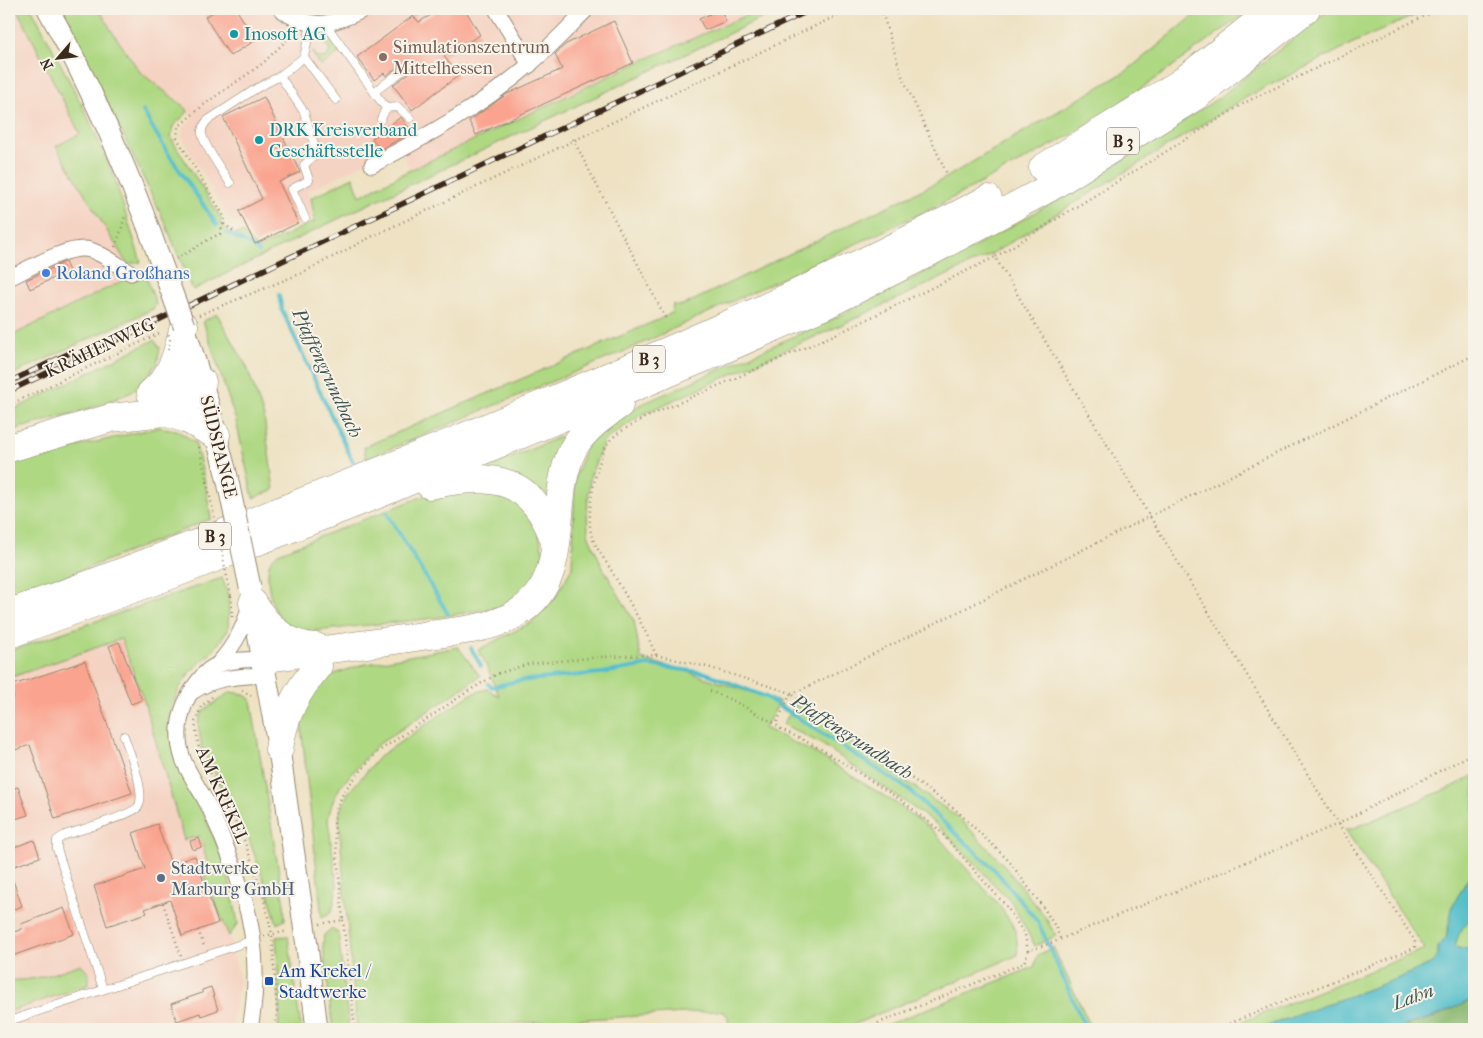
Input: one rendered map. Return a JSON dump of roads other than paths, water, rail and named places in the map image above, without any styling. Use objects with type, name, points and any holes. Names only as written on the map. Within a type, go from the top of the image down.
[{"type":"highway","name":"B 3","points":[[9,614],[361,480],[521,414],[749,316],[923,233],[1027,179],[1179,84],[1274,9]]},
{"type":"highway","name":"B 3","points":[[9,634],[168,576],[371,497],[706,357],[831,301],[926,254],[1049,188],[1196,96],[1306,9]]},
{"type":"highway","points":[[158,402],[165,380],[188,331]]},
{"type":"highway","name":"B 3","points":[[264,667],[323,657],[386,642],[476,628],[493,624],[520,612],[539,596],[545,587],[553,563],[564,478],[573,449],[581,437],[604,415],[622,403],[706,357]]},
{"type":"highway","points":[[9,448],[158,402],[188,401],[196,394],[202,382]]},
{"type":"highway","points":[[158,402],[216,435]]},
{"type":"highway","name":"B 3","points":[[371,497],[465,479],[497,480],[512,485],[533,502],[543,514],[555,544]]},
{"type":"highway","name":"B 3","points":[[9,600],[70,592]]},
{"type":"highway","name":"B 3","points":[[246,594],[262,619],[275,632],[291,642],[309,647],[323,657]]},
{"type":"highway","points":[[279,749],[285,719],[293,700],[323,657]]},
{"type":"main road","name":"SÜDSPANGE","points":[[48,9],[104,118],[130,176],[188,331],[216,435],[217,479],[264,667],[279,749],[317,1029]]},
{"type":"street","points":[[281,9],[295,18],[318,23],[344,13],[365,9]]},
{"type":"street","points":[[496,9],[530,65]]},
{"type":"street","points":[[372,165],[418,141],[498,89],[530,65],[585,11]]},
{"type":"street","points":[[9,278],[68,250],[80,249],[90,250],[131,273]]},
{"type":"street","name":"AM KREKEL","points":[[246,594],[249,606],[241,632],[232,648],[218,664],[205,672],[189,694],[182,708],[178,726],[183,758],[225,842],[244,899],[253,940],[256,976],[255,1000],[250,1029]]},
{"type":"street","points":[[218,664],[230,662],[264,667]]},
{"type":"street","points":[[189,694],[199,687],[212,682],[264,667]]},
{"type":"lane","points":[[230,183],[207,146],[202,135],[202,127],[216,114],[280,76],[304,57],[318,23],[386,108]]},
{"type":"lane","points":[[304,57],[336,100]]},
{"type":"lane","points":[[374,92],[405,69]]},
{"type":"lane","points":[[280,76],[304,112],[317,153],[304,165],[309,180],[292,189],[305,218]]},
{"type":"lane","points":[[386,108],[398,107],[410,118]]},
{"type":"lane","points":[[381,119],[386,108]]},
{"type":"lane","points":[[103,989],[57,849],[57,840],[65,835],[128,813],[139,806],[141,797],[140,786],[124,736]]},
{"type":"lane","points":[[9,1020],[253,940]]},
{"type":"water","name":"Lahn","points":[[1474,868],[1474,916],[1462,930],[1455,947],[1462,949],[1474,948],[1474,999],[1434,1017],[1394,1029],[1259,1029],[1399,978],[1432,963],[1438,956],[1438,946],[1446,938],[1453,905]]},
{"type":"waterway","name":"Pfaffengrundbach","points":[[143,111],[167,152],[217,225]]},
{"type":"waterway","name":"Pfaffengrundbach","points":[[227,233],[252,246],[259,252]]},
{"type":"waterway","name":"Pfaffengrundbach","points":[[279,295],[282,310],[353,462]]},
{"type":"waterway","name":"Pfaffengrundbach","points":[[387,513],[448,614]]},
{"type":"waterway","name":"Pfaffengrundbach","points":[[471,648],[481,666]]},
{"type":"waterway","name":"Pfaffengrundbach","points":[[488,684],[492,687],[517,681],[602,673],[649,665],[706,673],[766,697],[908,789],[995,870],[1038,922],[1086,1029]]},
{"type":"railway","points":[[9,391],[812,9]]},
{"type":"railway","points":[[9,382],[70,353]]},
{"type":"place","name":"Inosoft AG","points":[[234,34]]},
{"type":"place","name":"Simulationszentrum Mittelhessen","points":[[383,57]]},
{"type":"place","name":"DRK Kreisverband Geschäftsstelle","points":[[259,140]]},
{"type":"place","name":"Roland Großhans","points":[[46,273]]},
{"type":"place","name":"Stadtwerke Marburg GmbH","points":[[161,878]]},
{"type":"place","name":"Am Krekel / Stadtwerke","points":[[269,981]]}]
